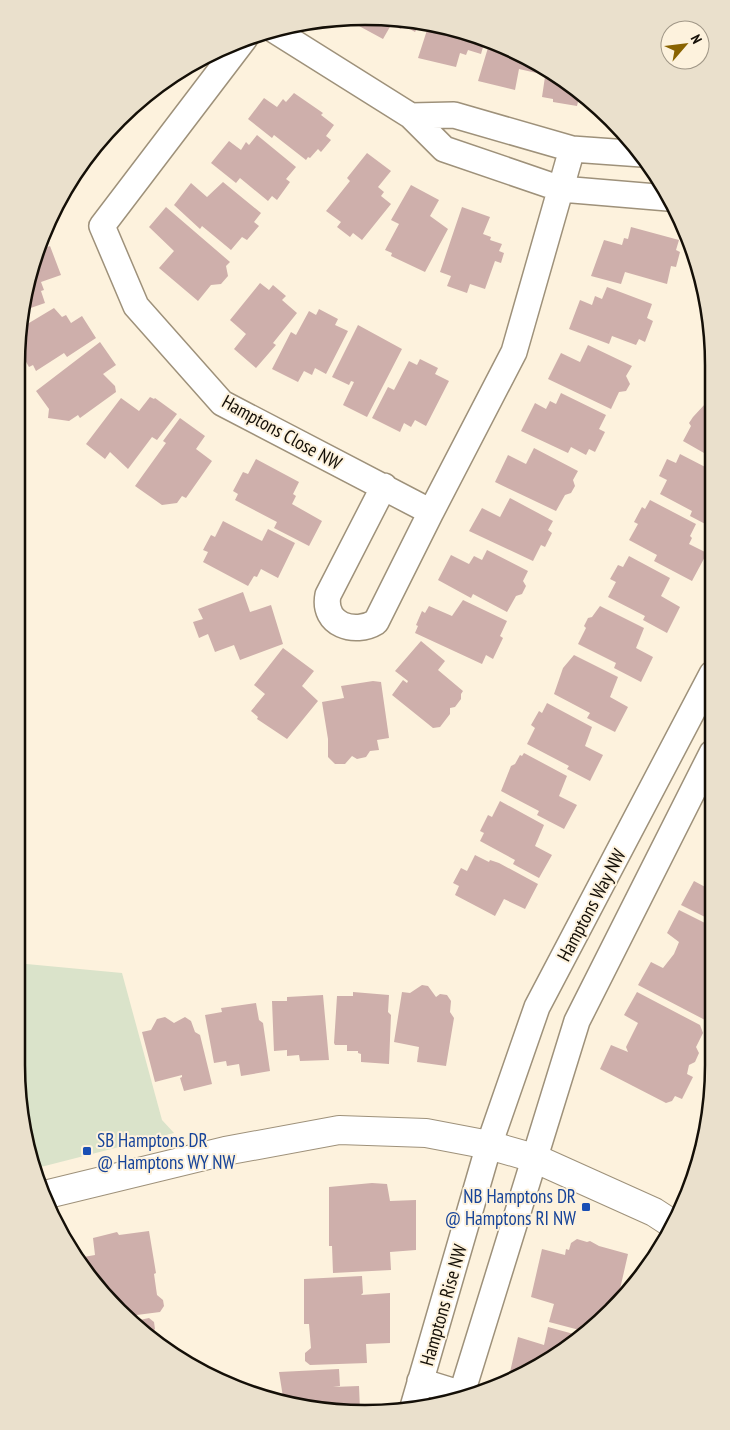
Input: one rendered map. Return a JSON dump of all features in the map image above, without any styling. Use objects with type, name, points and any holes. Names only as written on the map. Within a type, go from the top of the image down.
[{"type":"street","points":[[283,36],[411,116],[444,149],[561,189],[660,197]]},
{"type":"street","name":"Hamptons Close NW","points":[[235,51],[102,226],[136,306],[222,402],[432,512]]},
{"type":"street","points":[[411,116],[454,114],[572,148],[631,153]]},
{"type":"street","points":[[384,486],[328,595],[327,610],[333,620],[355,628],[371,625],[376,622],[514,352],[572,148]]},
{"type":"street","name":"Hamptons Way NW","points":[[489,1145],[537,1007],[705,687]]},
{"type":"street","name":"Hamptons Way NW","points":[[534,1158],[577,1021],[705,767]]},
{"type":"street","points":[[50,1193],[225,1151],[338,1130],[426,1133],[489,1145],[534,1158],[654,1212],[667,1220]]},
{"type":"street","name":"Hamptons Rise NW","points":[[415,1401],[489,1145]]},
{"type":"street","points":[[464,1390],[534,1158]]},
{"type":"street","points":[[420,1381],[455,1393]]},
{"type":"green space","points":[[25,964],[122,973],[162,1120],[174,1133],[41,1167],[32,1131],[26,1087]]},
{"type":"building","points":[[365,25],[390,26],[383,39],[359,26]]},
{"type":"building","points":[[427,31],[483,46],[481,54],[468,50],[466,55],[460,53],[456,67],[418,58]]},
{"type":"building","points":[[488,48],[540,74],[519,69],[515,90],[478,81]]},
{"type":"building","points":[[545,77],[578,100],[577,106],[553,102],[553,99],[542,97]]},
{"type":"building","points":[[294,93],[323,113],[321,115],[334,125],[326,136],[331,140],[321,152],[318,149],[306,160],[274,135],[272,138],[248,119],[264,98],[277,107],[283,99],[286,102]]},
{"type":"building","points":[[257,135],[296,167],[286,179],[290,182],[277,200],[272,196],[268,201],[240,178],[236,183],[211,163],[229,141],[241,150],[246,142],[249,145]]},
{"type":"building","points":[[367,153],[391,171],[378,187],[384,192],[381,196],[391,204],[362,240],[353,233],[350,237],[337,227],[341,222],[326,211],[350,181],[347,178]]},
{"type":"building","points":[[223,182],[261,213],[254,222],[259,226],[247,240],[242,237],[231,250],[202,226],[200,229],[174,205],[191,183],[207,197]]},
{"type":"building","points":[[411,185],[439,200],[430,216],[448,229],[425,272],[391,256],[392,253],[385,250],[399,224],[391,220]]},
{"type":"building","points":[[166,207],[230,262],[226,266],[228,276],[221,284],[211,285],[198,301],[159,268],[174,251],[149,227]]},
{"type":"building","points":[[462,207],[490,217],[483,234],[491,237],[490,240],[502,244],[499,251],[504,253],[501,263],[495,261],[485,289],[470,284],[467,293],[447,286],[451,276],[440,272]]},
{"type":"building","points":[[631,227],[679,240],[676,250],[680,252],[676,267],[671,266],[667,284],[625,272],[621,284],[591,276],[604,240],[622,245],[624,238],[628,239]]},
{"type":"building","points":[[50,246],[61,275],[41,282],[44,290],[41,291],[45,303],[30,308],[37,277],[46,247]]},
{"type":"building","points":[[260,283],[269,290],[273,285],[286,296],[282,300],[297,313],[273,343],[276,345],[256,368],[234,349],[246,334],[230,320]]},
{"type":"building","points":[[607,287],[652,304],[647,318],[653,321],[645,342],[639,339],[636,345],[612,336],[609,344],[569,329],[580,300],[592,305],[595,296],[602,299]]},
{"type":"building","points":[[54,308],[62,317],[66,315],[71,323],[82,316],[96,338],[67,357],[64,353],[36,371],[33,365],[29,367],[25,360],[28,324]]},
{"type":"building","points":[[319,309],[338,319],[335,325],[348,331],[326,374],[315,368],[312,375],[304,371],[298,382],[272,369],[291,332],[296,335],[309,311],[316,315]]},
{"type":"building","points":[[358,325],[402,349],[367,417],[343,405],[354,382],[351,381],[349,385],[332,377]]},
{"type":"building","points":[[100,342],[116,365],[103,374],[115,386],[116,392],[80,418],[78,415],[69,421],[48,418],[49,409],[36,391]]},
{"type":"building","points":[[588,345],[632,366],[626,376],[630,384],[626,391],[619,392],[611,409],[548,379],[561,353],[580,362]]},
{"type":"building","points":[[420,359],[438,368],[435,374],[449,381],[426,426],[415,420],[411,427],[404,423],[400,432],[372,418],[388,387],[394,390],[409,361],[417,365]]},
{"type":"building","points":[[561,393],[606,415],[599,429],[605,432],[595,452],[589,449],[586,455],[571,447],[568,453],[521,431],[535,403],[546,409],[550,401],[556,404]]},
{"type":"building","points":[[150,397],[155,398],[177,414],[157,440],[152,437],[128,469],[110,452],[105,459],[86,444],[121,398],[139,411]]},
{"type":"building","points":[[705,404],[705,454],[683,441],[691,426],[689,423]]},
{"type":"building","points":[[180,418],[205,436],[196,449],[212,461],[186,498],[182,496],[177,503],[162,505],[135,486],[166,443],[163,441]]},
{"type":"building","points":[[534,448],[578,471],[573,480],[575,486],[571,493],[565,495],[556,511],[495,482],[508,455],[526,464]]},
{"type":"building","points":[[680,454],[705,467],[705,524],[690,516],[692,511],[660,494],[667,480],[659,476],[667,459],[676,463]]},
{"type":"building","points":[[256,459],[299,482],[293,494],[296,496],[292,504],[322,521],[309,546],[274,528],[277,522],[235,500],[238,494],[233,491],[243,472],[248,474]]},
{"type":"building","points":[[510,498],[553,521],[548,530],[552,533],[545,547],[541,545],[533,561],[469,531],[482,508],[500,517]]},
{"type":"building","points":[[650,500],[696,524],[690,536],[692,538],[689,544],[705,552],[705,557],[692,581],[654,561],[657,555],[629,540],[638,524],[634,522],[642,507],[645,509]]},
{"type":"building","points":[[223,521],[262,541],[268,529],[295,543],[278,578],[261,569],[257,577],[254,576],[248,586],[203,562],[208,552],[203,550],[211,535],[215,537]]},
{"type":"building","points":[[487,550],[528,571],[523,581],[526,586],[522,594],[516,596],[507,612],[473,594],[471,598],[438,580],[451,555],[469,564],[474,556],[482,560]]},
{"type":"building","points":[[629,556],[670,578],[661,596],[680,607],[667,633],[643,620],[645,616],[608,597],[616,582],[610,579],[618,565],[623,567]]},
{"type":"building","points":[[243,592],[250,612],[271,605],[283,644],[240,660],[234,645],[215,652],[208,634],[199,638],[193,622],[203,619],[198,609]]},
{"type":"building","points":[[463,600],[507,621],[500,636],[503,638],[493,659],[486,655],[482,664],[415,633],[422,611],[425,613],[429,606],[452,616]]},
{"type":"building","points":[[600,606],[644,628],[636,648],[653,657],[641,682],[614,668],[616,663],[578,644],[586,628],[584,626],[588,618],[592,617]]},
{"type":"building","points":[[421,641],[445,661],[438,670],[463,691],[461,699],[455,707],[450,708],[450,714],[440,727],[433,728],[392,695],[403,680],[407,683],[408,681],[395,671]]},
{"type":"building","points":[[283,648],[314,671],[302,686],[318,701],[287,739],[257,719],[258,717],[251,711],[265,694],[254,685]]},
{"type":"building","points":[[574,655],[618,677],[610,697],[628,707],[615,732],[587,718],[590,713],[554,694],[563,668]]},
{"type":"building","points":[[373,681],[381,682],[389,738],[377,740],[379,750],[370,751],[366,757],[357,759],[352,756],[345,764],[335,764],[328,757],[328,739],[322,702],[344,698],[341,686]]},
{"type":"building","points":[[547,703],[592,727],[585,746],[603,755],[590,781],[567,769],[569,766],[527,744],[535,728],[531,725],[539,711],[542,713]]},
{"type":"building","points":[[524,753],[567,776],[559,796],[577,805],[564,829],[537,815],[539,811],[501,791],[511,766]]},
{"type":"building","points":[[500,801],[544,825],[535,846],[552,855],[539,878],[513,864],[515,860],[480,841],[484,833],[480,831],[488,815],[492,817]]},
{"type":"building","points":[[475,855],[489,862],[490,860],[499,863],[538,884],[525,909],[504,899],[495,916],[455,895],[459,886],[453,883],[461,868],[467,871]]},
{"type":"building","points":[[694,881],[705,887],[705,917],[681,905]]},
{"type":"building","points":[[679,910],[705,923],[705,1020],[638,985],[651,962],[663,968],[674,954],[679,942],[667,933]]},
{"type":"building","points":[[422,985],[428,986],[436,997],[440,994],[447,995],[451,1001],[450,1012],[454,1018],[446,1066],[417,1062],[419,1047],[394,1042],[402,992],[410,993]]},
{"type":"building","points":[[353,992],[389,995],[388,1012],[391,1015],[389,1064],[361,1062],[361,1054],[358,1051],[347,1051],[347,1045],[335,1045],[334,1043],[337,996],[353,996]]},
{"type":"building","points":[[637,992],[700,1025],[703,1033],[696,1047],[699,1053],[695,1062],[689,1065],[687,1074],[693,1077],[682,1099],[675,1096],[672,1101],[666,1103],[600,1069],[611,1045],[628,1052],[626,1047],[638,1023],[624,1015]]},
{"type":"building","points":[[323,995],[329,1060],[300,1061],[299,1055],[287,1056],[287,1050],[274,1051],[272,1001],[287,1001],[287,997]]},
{"type":"building","points":[[256,1003],[259,1020],[263,1023],[270,1071],[241,1076],[239,1064],[227,1066],[226,1061],[214,1063],[205,1015],[222,1012],[221,1008]]},
{"type":"building","points":[[165,1017],[174,1023],[185,1017],[191,1021],[195,1032],[200,1035],[212,1084],[184,1091],[180,1078],[182,1075],[155,1082],[142,1032],[151,1030],[157,1019]]},
{"type":"building","points":[[372,1183],[387,1184],[390,1201],[416,1200],[416,1250],[390,1252],[391,1270],[333,1273],[332,1246],[329,1246],[329,1187]]},
{"type":"building","points":[[149,1231],[156,1273],[154,1274],[157,1295],[163,1300],[164,1306],[160,1312],[135,1315],[109,1289],[84,1257],[95,1255],[93,1238],[117,1232],[119,1235]]},
{"type":"building","points":[[577,1239],[590,1241],[599,1246],[628,1254],[620,1290],[578,1330],[549,1322],[554,1304],[531,1297],[542,1249],[565,1255],[566,1249],[569,1250],[571,1243]]},
{"type":"building","points":[[362,1276],[363,1293],[361,1295],[390,1293],[390,1343],[366,1344],[367,1363],[310,1365],[305,1361],[305,1353],[311,1348],[309,1324],[304,1324],[304,1279]]},
{"type":"building","points":[[149,1318],[154,1322],[155,1329],[153,1331],[140,1320]]},
{"type":"building","points":[[548,1327],[573,1334],[554,1348],[510,1372],[518,1337],[544,1345]]},
{"type":"building","points":[[339,1369],[340,1386],[333,1387],[359,1386],[360,1405],[321,1402],[283,1394],[279,1372]]},
{"type":"place","name":"SB Hamptons DR @ Hamptons WY NW","points":[[87,1151]]},
{"type":"place","name":"NB Hamptons DR @ Hamptons RI NW","points":[[586,1207]]}]
